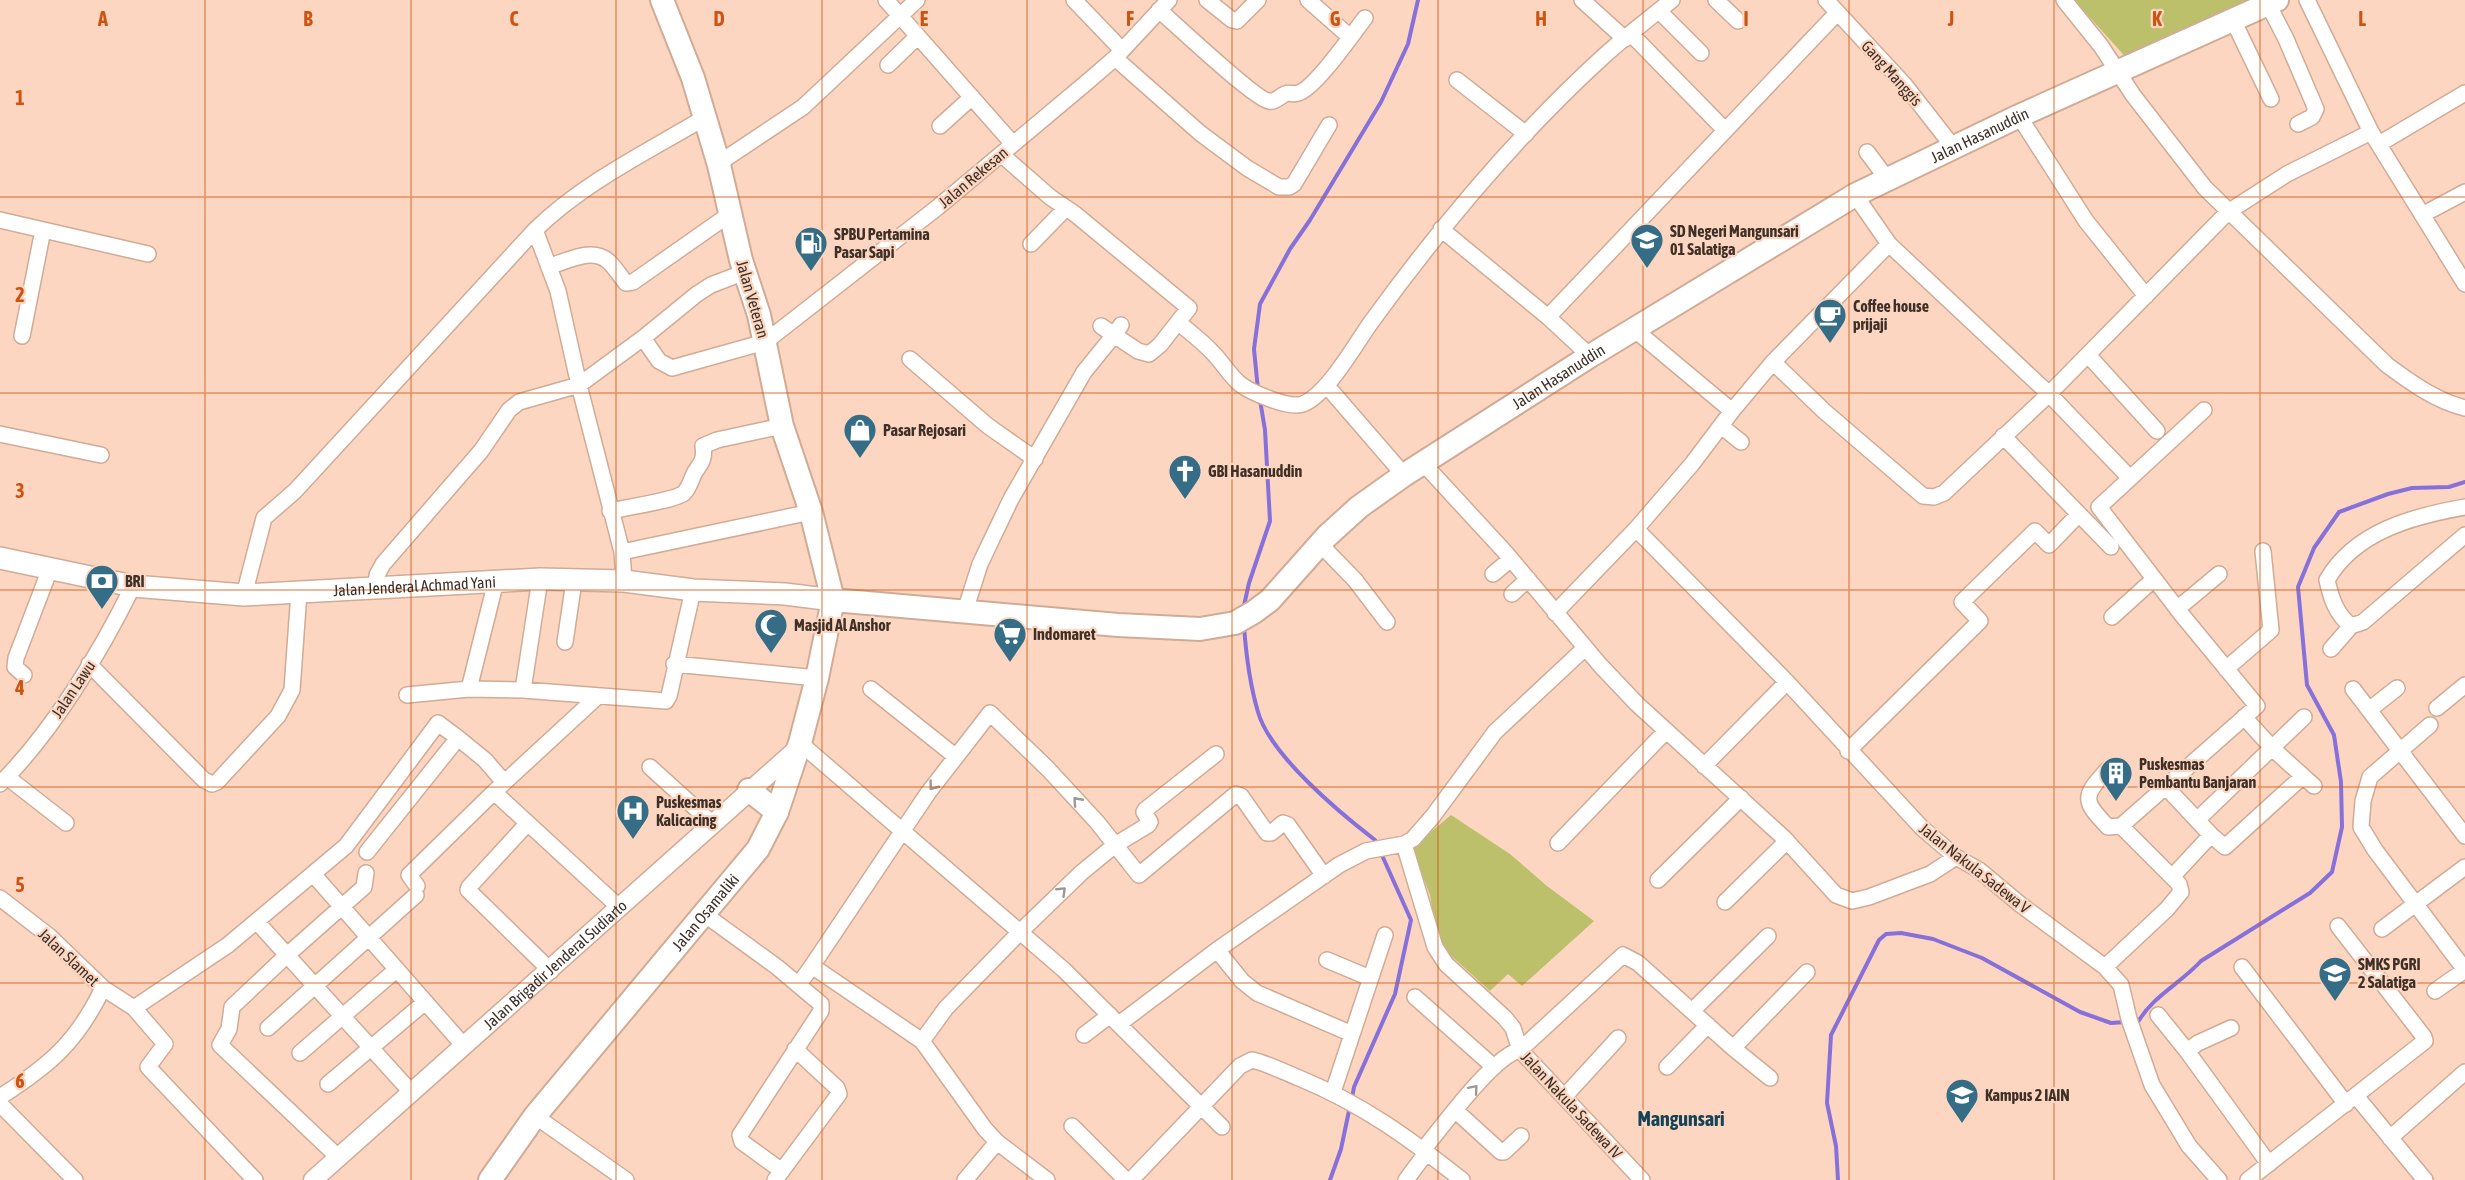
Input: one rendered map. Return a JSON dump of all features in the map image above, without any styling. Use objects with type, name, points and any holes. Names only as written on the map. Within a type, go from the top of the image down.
[{"type":"main road","name":"Jalan Veteran","points":[[662,0],[693,78],[719,163],[730,214],[765,342],[782,426],[811,512],[833,600]]},
{"type":"main road","name":"Jalan Hasanuddin","points":[[833,600],[1118,625],[1200,629],[1244,618],[1270,600],[1320,544],[1359,507],[1590,356],[1855,195],[2019,116],[2273,2]]},
{"type":"main road","name":"Jalan Jenderal Achmad Yani","points":[[0,558],[133,586],[244,595],[540,579],[624,581],[693,590],[785,594],[833,600]]},
{"type":"main road","name":"Jalan Osamaliki","points":[[490,1180],[535,1116],[758,849],[777,812],[798,746],[817,678],[833,600]]},
{"type":"main road","points":[[749,790],[777,812]]},
{"type":"street","points":[[886,0],[972,97],[1007,149],[1050,197],[1188,307],[1179,323],[1149,354],[1138,351],[1118,330],[1101,326]]},
{"type":"street","points":[[719,163],[803,107],[916,0]]},
{"type":"street","points":[[1074,0],[1118,54],[1200,133],[1247,168],[1279,187],[1289,187],[1294,183],[1329,125]]},
{"type":"street","points":[[1207,0],[1232,20],[1237,21],[1258,0]]},
{"type":"street","points":[[1308,0],[1350,37]]},
{"type":"street","points":[[1582,0],[1628,37],[1725,130]]},
{"type":"street","points":[[1716,0],[1738,21]]},
{"type":"street","name":"Gang Manggis","points":[[1826,0],[1904,84],[1954,148]]},
{"type":"street","points":[[2064,0],[2101,46],[2116,73],[2205,188],[2228,212],[2387,365],[2410,382],[2465,408]]},
{"type":"street","points":[[2307,0],[2375,138],[2465,284]]},
{"type":"street","points":[[2273,2],[2316,109],[2312,117],[2298,124]]},
{"type":"street","points":[[1179,323],[1213,352],[1232,376],[1246,388],[1285,404],[1303,404],[1327,386],[1441,229],[1526,134],[1606,54],[1628,37],[1662,4],[1701,53]]},
{"type":"street","points":[[1164,5],[1243,85],[1267,101],[1273,102],[1287,93],[1298,94],[1307,88],[1365,18]]},
{"type":"street","name":"Jalan Rekesan","points":[[765,342],[1007,149],[1118,54],[1164,5]]},
{"type":"street","points":[[1548,317],[1837,13]]},
{"type":"street","points":[[2233,20],[2271,99]]},
{"type":"street","points":[[888,65],[918,36]]},
{"type":"street","points":[[1457,80],[1526,134]]},
{"type":"street","points":[[1773,362],[1833,419],[1923,496],[1934,497],[1944,494],[2002,436],[2049,394],[2228,212],[2287,174],[2375,138],[2465,93]]},
{"type":"street","points":[[939,126],[972,97]]},
{"type":"street","points":[[2019,116],[2086,221],[2146,296]]},
{"type":"street","points":[[244,595],[264,518],[295,490],[536,230],[552,214],[603,179],[704,117]]},
{"type":"street","points":[[1867,152],[1888,180]]},
{"type":"street","points":[[2422,215],[2465,192]]},
{"type":"street","points":[[1855,195],[1889,244],[2049,394],[2130,478]]},
{"type":"street","points":[[1031,244],[1066,208]]},
{"type":"street","points":[[550,266],[586,255],[598,255],[609,262],[626,283],[633,282],[730,214]]},
{"type":"street","points":[[0,220],[148,254]]},
{"type":"street","points":[[1441,229],[1548,317],[1590,356]]},
{"type":"street","points":[[22,336],[44,230]]},
{"type":"street","points":[[536,230],[558,291],[579,385],[622,552],[624,581]]},
{"type":"street","points":[[1555,613],[1636,529],[1773,362],[1889,244]]},
{"type":"street","points":[[376,587],[377,575],[383,564],[481,451],[505,413],[519,402],[579,385],[643,338],[697,294],[711,285],[745,272]]},
{"type":"street","points":[[965,611],[980,564],[1011,499],[1084,372],[1118,330]]},
{"type":"street","points":[[1635,330],[1732,411]]},
{"type":"street","points":[[643,338],[659,361],[672,368],[765,342]]},
{"type":"street","points":[[2088,355],[2157,431]]},
{"type":"street","points":[[910,358],[988,426],[1035,459]]},
{"type":"street","points":[[1327,386],[1511,559],[1555,613],[1637,704],[1787,841],[1836,895],[1851,901],[1869,897],[1930,874],[1956,857]]},
{"type":"street","points":[[2107,770],[2091,788],[2087,797],[2088,803],[2108,827],[2121,826],[2257,706],[2177,609],[2099,507],[2204,410]]},
{"type":"street","points":[[610,511],[680,496],[688,487],[705,457],[703,446],[717,440],[782,426]]},
{"type":"street","points":[[1721,426],[1741,442]]},
{"type":"street","points":[[0,434],[101,455]]},
{"type":"street","points":[[2002,436],[2111,547]]},
{"type":"street","points":[[2350,626],[2332,600],[2327,580],[2335,567],[2375,534],[2399,522],[2465,507]]},
{"type":"street","points":[[622,552],[811,512]]},
{"type":"street","points":[[1848,751],[1980,621],[1962,602],[2035,531],[2049,544],[2079,514]]},
{"type":"street","name":"Jalan Nakula Sadewa V","points":[[1636,529],[1786,682],[1922,828],[1956,857],[1978,870],[2020,905],[2105,967],[2121,985],[2130,1023],[2152,1085],[2190,1146],[2219,1180]]},
{"type":"street","points":[[2331,649],[2350,626],[2362,622],[2465,535]]},
{"type":"street","points":[[1320,544],[1355,580],[1387,622]]},
{"type":"street","points":[[2226,669],[2271,630],[2263,551]]},
{"type":"street","points":[[1493,574],[1511,559]]},
{"type":"street","points":[[24,675],[15,668],[16,657],[51,569]]},
{"type":"street","points":[[2177,609],[2219,574]]},
{"type":"street","points":[[523,690],[540,579]]},
{"type":"street","points":[[1512,594],[1528,579]]},
{"type":"street","points":[[2112,617],[2154,579]]},
{"type":"street","points":[[469,689],[496,580]]},
{"type":"street","points":[[565,642],[574,580]]},
{"type":"street","name":"Jalan Lawu","points":[[4,781],[44,731],[89,664],[112,629],[133,586]]},
{"type":"street","points":[[407,695],[469,689],[523,690],[666,701],[693,590]]},
{"type":"street","points":[[89,664],[204,780],[212,784],[217,782],[278,716],[292,690],[299,592]]},
{"type":"street","points":[[1084,1035],[1115,1019],[1354,856],[1366,851],[1404,844],[1421,831],[1495,732],[1586,648]]},
{"type":"street","points":[[675,664],[817,678]]},
{"type":"street","points":[[1704,766],[1786,682]]},
{"type":"street","points":[[2437,708],[2465,686]]},
{"type":"street","points":[[2369,710],[2397,688]]},
{"type":"street","points":[[871,689],[955,756]]},
{"type":"street","points":[[2353,689],[2465,836]]},
{"type":"street","points":[[268,1028],[417,891],[409,875],[499,787],[597,697]]},
{"type":"street","points":[[799,984],[902,831],[955,756],[990,713],[1048,769],[1138,874],[1141,875],[1233,796],[1238,795],[1267,832],[1270,833],[1283,822],[1288,825],[1324,876]]},
{"type":"street","points":[[2165,786],[2211,836],[2225,847],[2308,782],[2244,717]]},
{"type":"street","points":[[2197,820],[2304,717]]},
{"type":"street","points":[[134,1008],[228,945],[314,874],[322,858],[352,840],[438,723],[485,760],[499,787],[527,824],[620,908]]},
{"type":"street","points":[[2430,725],[2370,777],[2363,801],[2361,826],[2375,850],[2465,970],[2435,991]]},
{"type":"street","points":[[1558,843],[1666,731]]},
{"type":"street","points":[[367,852],[458,738]]},
{"type":"street","points":[[798,746],[1020,932],[1115,1019],[1222,1127]]},
{"type":"street","name":"Jalan Brigadir Jenderal Sudiarto","points":[[314,1180],[411,1092],[551,971],[798,746]]},
{"type":"street","points":[[922,1041],[946,1008],[1020,932],[1081,873],[1115,845],[1148,825],[1150,822],[1144,813],[1145,810],[1216,754]]},
{"type":"street","points":[[650,767],[713,824]]},
{"type":"street","points":[[4,781],[66,823]]},
{"type":"street","points":[[1658,880],[1741,798]]},
{"type":"street","points":[[527,824],[468,890],[551,971]]},
{"type":"street","points":[[2105,967],[2167,909],[2181,892],[2179,884],[2121,826]]},
{"type":"street","points":[[2172,877],[2211,836]]},
{"type":"street","points":[[1725,902],[1787,841]]},
{"type":"street","name":"Jalan Nakula Sadewa IV","points":[[1404,844],[1435,947],[1446,964],[1514,1028],[1520,1050],[1642,1180]]},
{"type":"street","points":[[2382,929],[2465,867]]},
{"type":"street","points":[[338,1157],[220,1045],[229,1029],[232,1007],[364,887],[366,873]]},
{"type":"street","points":[[314,874],[424,1003],[464,1046]]},
{"type":"street","name":"Jalan Slamet","points":[[0,898],[48,936],[103,988],[92,1011],[62,1051],[37,1073],[0,1097]]},
{"type":"street","points":[[705,914],[799,984],[822,1007],[795,1049],[739,1138],[778,1176],[839,1094],[837,1088],[795,1049]]},
{"type":"street","points":[[257,922],[411,1092]]},
{"type":"street","points":[[2248,1180],[2422,1045],[2425,1039],[2338,926]]},
{"type":"street","points":[[1337,1094],[1352,1034],[1385,934]]},
{"type":"street","points":[[1692,1011],[1768,936]]},
{"type":"street","points":[[1217,950],[1252,989],[1352,1034]]},
{"type":"street","points":[[1406,1180],[1424,1151],[1494,1067],[1513,1051],[1520,1050],[1623,956],[1638,963],[1770,1078]]},
{"type":"street","points":[[1327,960],[1370,978]]},
{"type":"street","points":[[812,966],[922,1041],[977,1120],[997,1142],[1047,1180]]},
{"type":"street","points":[[2242,967],[2351,1100],[2390,1138],[2425,1180]]},
{"type":"street","points":[[300,1053],[396,970]]},
{"type":"street","points":[[1733,1048],[1807,972]]},
{"type":"street","points":[[103,988],[134,1008],[165,1044],[148,1067],[255,1180]]},
{"type":"street","points":[[1415,997],[1494,1067]]},
{"type":"street","points":[[328,1084],[424,1003]]},
{"type":"street","points":[[2157,1015],[2187,1051],[2269,1164]]},
{"type":"street","points":[[1667,1067],[1708,1025]]},
{"type":"street","points":[[2187,1051],[2198,1043],[2231,1028]]},
{"type":"street","points":[[1564,1096],[1618,1038]]},
{"type":"street","points":[[1131,1180],[1240,1066],[1252,1060],[1337,1094],[1357,1105],[1424,1151],[1461,1180]]},
{"type":"street","points":[[2390,1138],[2465,1072]]},
{"type":"street","points":[[0,1104],[75,1180]]},
{"type":"street","points":[[1456,1111],[1501,1152],[1504,1152],[1521,1136]]},
{"type":"street","points":[[535,1116],[626,1180]]},
{"type":"street","points":[[1072,1126],[1126,1180]]},
{"type":"street","points":[[965,1180],[997,1142]]},
{"type":"green space","points":[[2074,0],[2250,0],[2131,63]]},
{"type":"green space","points":[[1451,815],[1510,854],[1547,886],[1594,921],[1522,986],[1508,974],[1490,991],[1446,951],[1437,939],[1430,895],[1412,848]]},
{"type":"waterway","points":[[1258,390],[1254,349],[1260,304],[1290,249],[1381,102],[1408,44],[1418,0]]},
{"type":"waterway","points":[[1243,610],[1249,583],[1270,521],[1265,430],[1260,400]]},
{"type":"waterway","points":[[2133,1022],[2138,1022],[2159,997],[2201,961],[2310,893],[2332,872],[2342,827],[2341,782],[2334,735],[2307,685],[2298,587],[2314,548],[2339,512],[2412,488],[2449,487],[2465,482]]},
{"type":"waterway","points":[[1244,626],[1253,691],[1265,729],[1276,746],[1308,782],[1375,840],[1377,846]]},
{"type":"waterway","points":[[1352,1098],[1354,1087],[1395,994],[1411,920],[1381,853]]},
{"type":"waterway","points":[[1838,1180],[1836,1146],[1827,1103],[1831,1035],[1879,940],[1886,934],[1901,933],[1933,939],[1982,958],[2080,1012],[2111,1023],[2126,1022]]},
{"type":"waterway","points":[[1330,1180],[1341,1149],[1350,1106]]},
{"type":"place","name":"SD Negeri Mangunsari 01 Salatiga","points":[[1647,269]]},
{"type":"place","name":"SPBU Pertamina Pasar Sapi","points":[[811,272]]},
{"type":"place","name":"Coffee house prijaji","points":[[1830,344]]},
{"type":"place","name":"Pasar Rejosari","points":[[860,459]]},
{"type":"place","name":"GBI Hasanuddin","points":[[1185,500]]},
{"type":"place","name":"BRI","points":[[102,610]]},
{"type":"place","name":"Masjid Al Anshor","points":[[771,654]]},
{"type":"place","name":"Indomaret","points":[[1010,663]]},
{"type":"place","name":"Puskesmas Pembantu Banjaran","points":[[2116,802]]},
{"type":"place","name":"Puskesmas Kalicacing","points":[[633,840]]},
{"type":"place","name":"SMKS PGRI 2 Salatiga","points":[[2335,1002]]},
{"type":"place","name":"Kampus 2 IAIN","points":[[1962,1124]]},
{"type":"district","name":"Mangunsari","points":[[1681,1118]]}]
